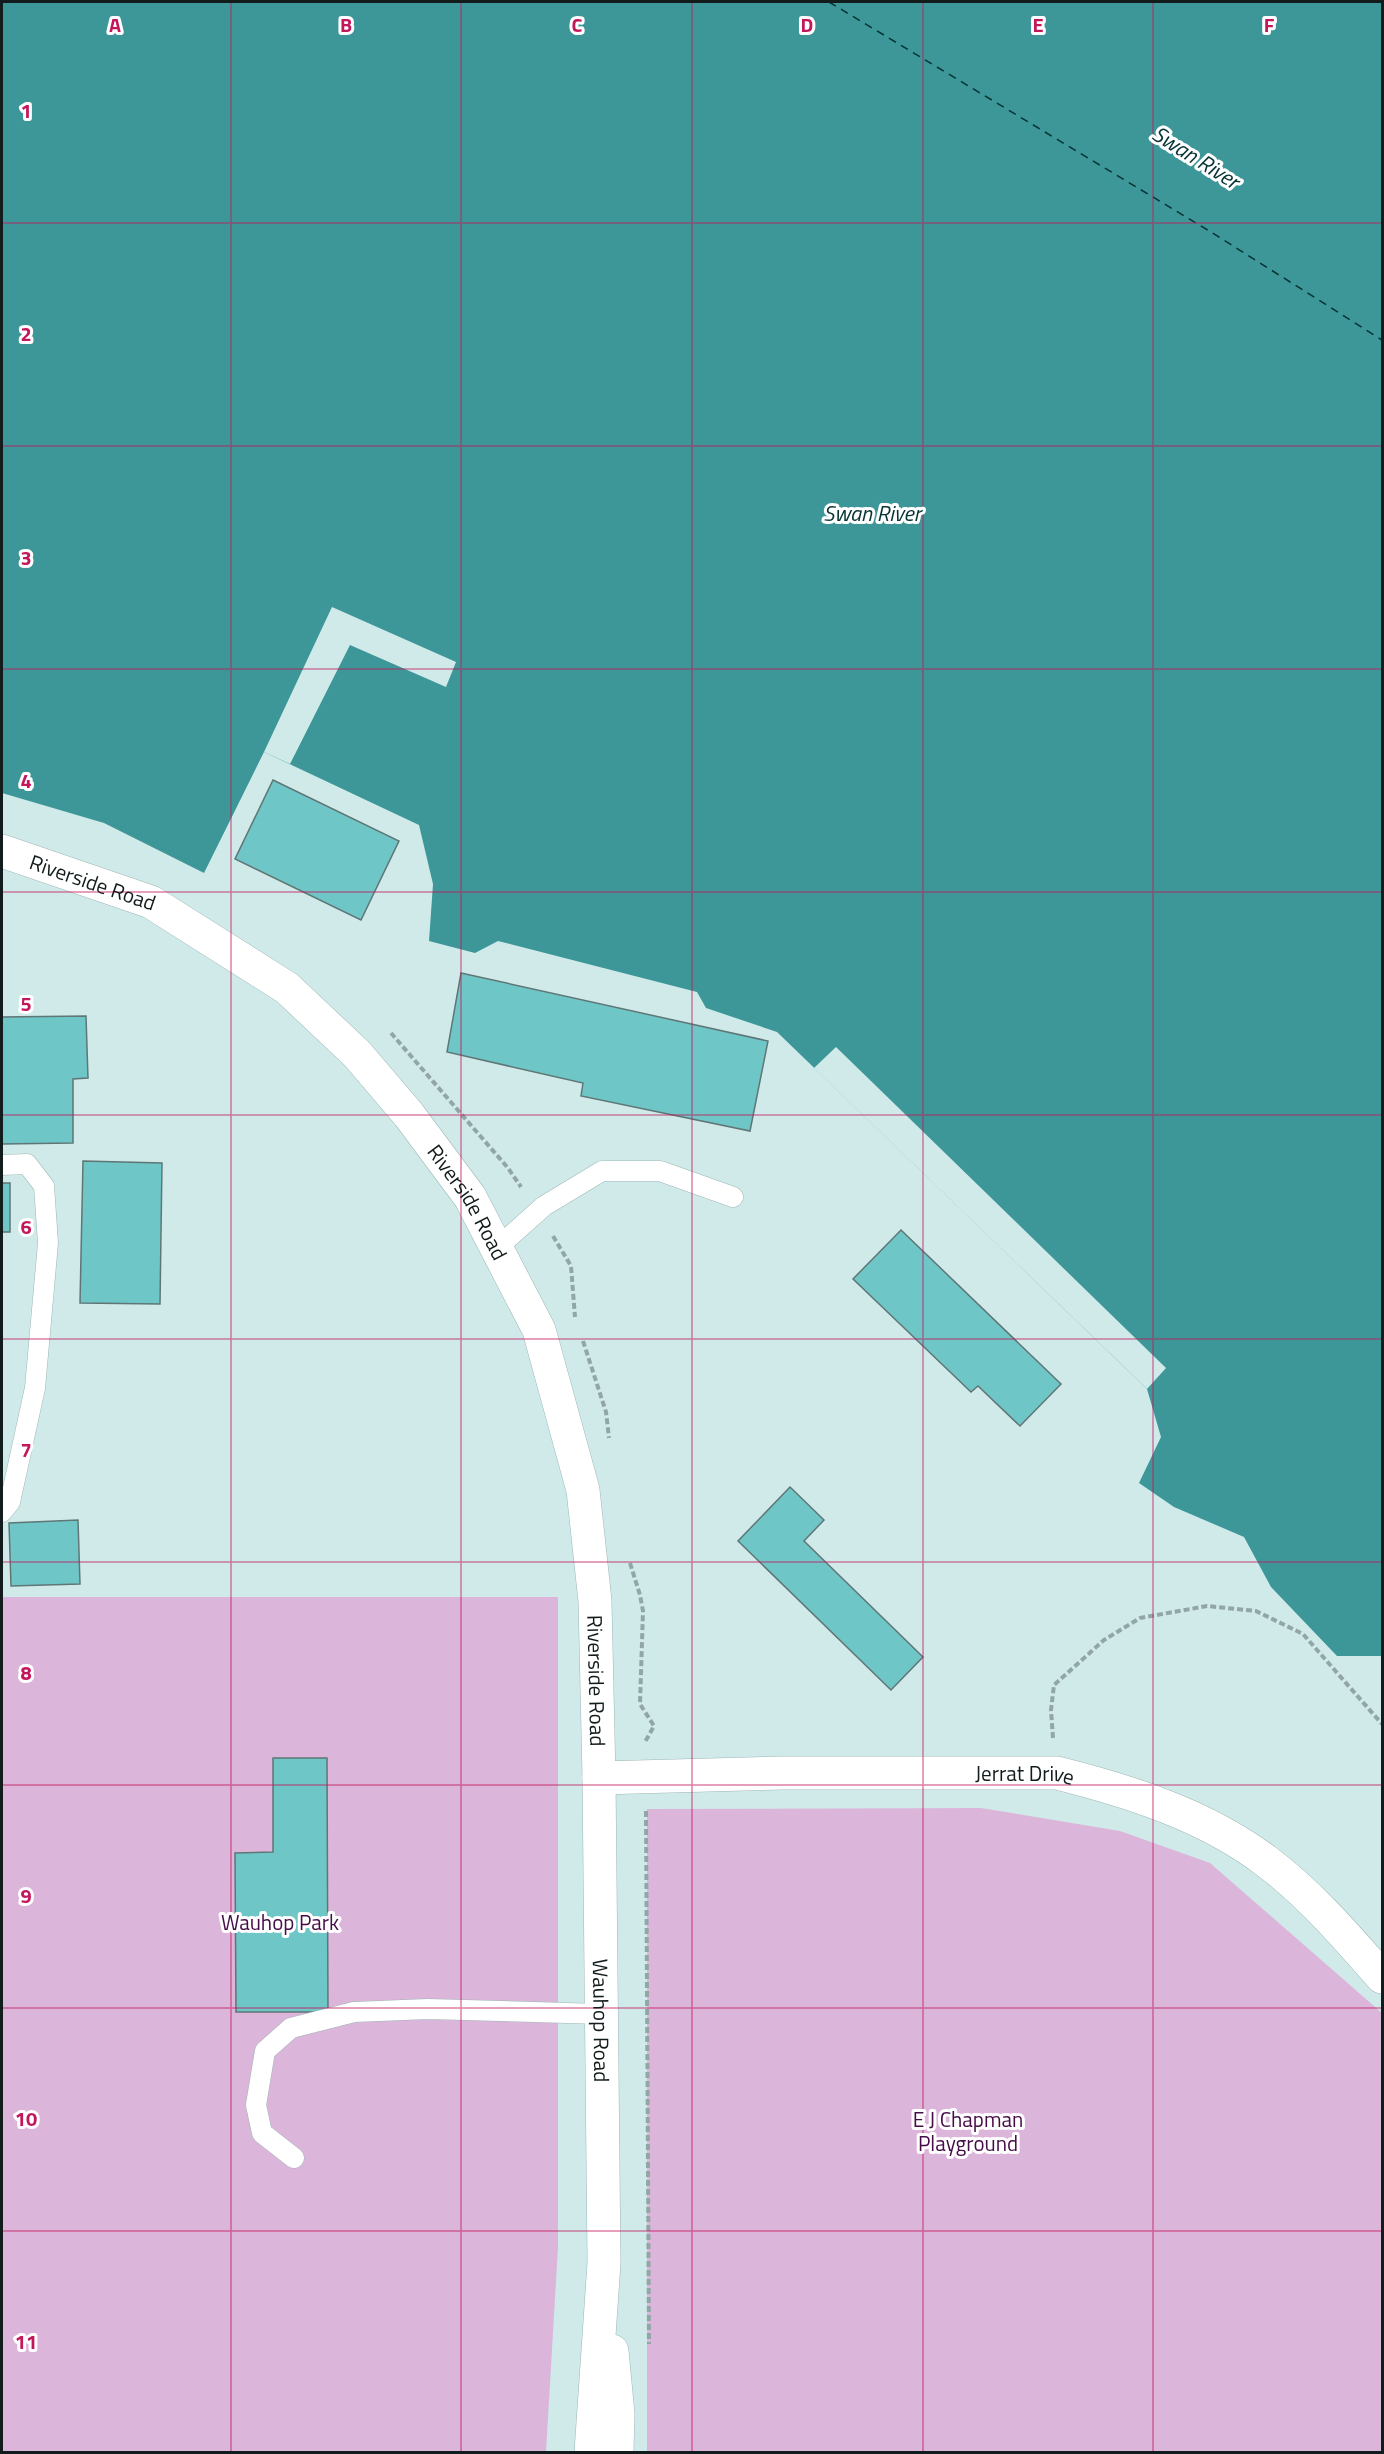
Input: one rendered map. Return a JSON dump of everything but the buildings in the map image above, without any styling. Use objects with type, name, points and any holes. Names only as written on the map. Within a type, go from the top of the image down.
[{"type":"street","name":"Riverside Road","points":[[2,851],[150,902],[287,988],[357,1054],[409,1115],[470,1197],[539,1330],[583,1490],[595,1601],[599,1778]]},
{"type":"street","name":"Jerrat Drive","points":[[599,1778],[782,1773],[1056,1773],[1101,1784],[1168,1807],[1211,1827],[1266,1861],[1317,1904],[1383,1977]]},
{"type":"street","name":"Wauhop Road","points":[[591,2452],[603,2263],[599,1778]]},
{"type":"street","name":"Wauhop Road","points":[[603,2263],[618,2414],[617,2452]]},
{"type":"lane","points":[[2,1165],[27,1164],[44,1186],[48,1243],[35,1388],[10,1502],[2,1512]]},
{"type":"lane","points":[[496,1248],[544,1206],[602,1171],[660,1171],[733,1197]]},
{"type":"lane","points":[[294,2158],[262,2133],[256,2105],[265,2051],[291,2028],[354,2012],[428,2008],[601,2014]]},
{"type":"path","points":[[1056,1773],[1051,1710],[1054,1685],[1104,1640],[1140,1618],[1207,1606],[1256,1611],[1303,1634],[1383,1724]]},
{"type":"path","points":[[646,1800],[649,2350]]},
{"type":"green space","name":"Wauhop Park","points":[[2,1597],[558,1597],[558,2247],[546,2452],[2,2452]]},
{"type":"green space","name":"E J Chapman Playground","points":[[981,1808],[1120,1831],[1210,1863],[1382,2013],[1382,2452],[647,2452],[647,1809]]},
{"type":"water","name":"Swan River","points":[[2,2],[1382,2],[1382,1656],[1337,1656],[1271,1587],[1244,1537],[1174,1507],[1139,1483],[1161,1437],[1147,1389],[777,1032],[706,1008],[697,992],[498,941],[475,953],[429,941],[433,884],[419,825],[264,752],[204,873],[104,823],[2,793]]},
{"type":"pier","points":[[332,607],[456,662],[446,687],[350,645],[290,764],[264,752]]},
{"type":"pier","points":[[836,1047],[1166,1368],[1147,1389],[814,1068]]},
{"type":"ferry route","points":[[829,2],[1211,232],[1382,340]]}]
